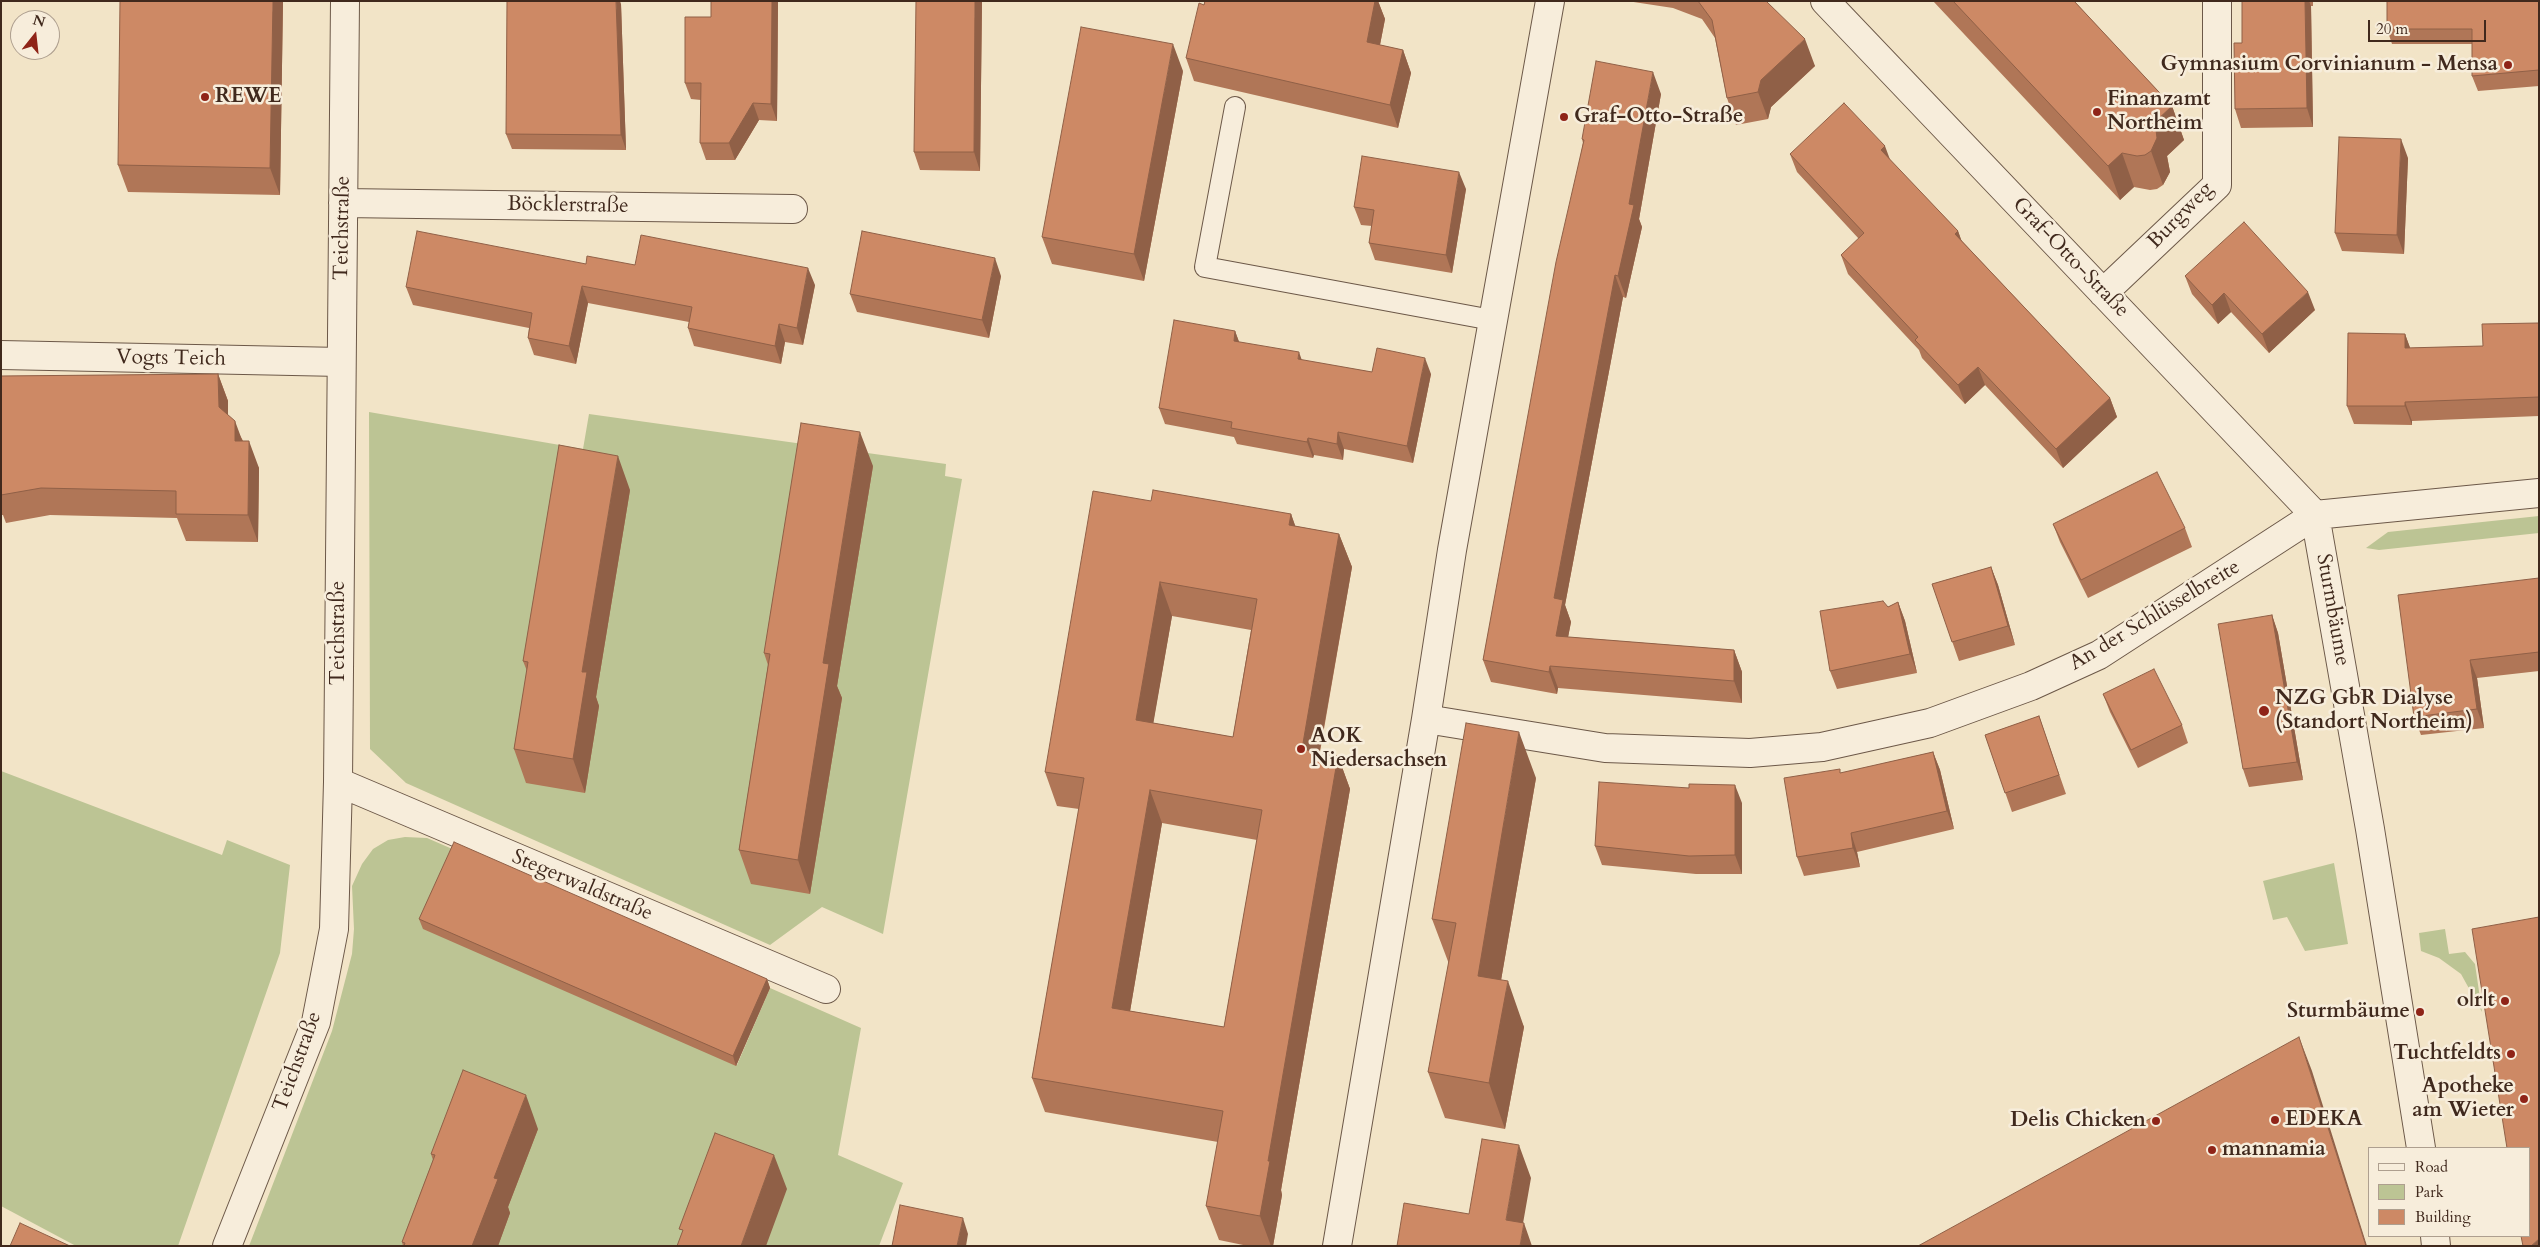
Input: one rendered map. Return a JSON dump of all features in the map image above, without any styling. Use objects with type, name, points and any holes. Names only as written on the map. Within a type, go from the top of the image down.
[{"type":"street","name":"Teichstraße","points":[[227,1246],[316,1022],[334,929],[338,782],[345,1]]},
{"type":"street","points":[[1337,1246],[1426,719],[1452,550],[1550,1]]},
{"type":"street","name":"Graf-Otto-Straße","points":[[1825,1],[2315,515]]},
{"type":"street","name":"Burgweg","points":[[2103,293],[2217,185],[2216,1]]},
{"type":"street","name":"Böcklerstraße","points":[[344,203],[793,209]]},
{"type":"street","name":"Vogts Teich","points":[[1,356],[341,362]]},
{"type":"street","points":[[2315,515],[2539,493]]},
{"type":"street","name":"An der Schlüsselbreite","points":[[1426,719],[1605,748],[1750,753],[1822,747],[1930,723],[2031,686],[2099,655],[2315,515]]},
{"type":"street","name":"Sturmbäume","points":[[2315,515],[2370,829],[2421,1147]]},
{"type":"street","name":"Stegerwaldstraße","points":[[338,782],[826,989]]},
{"type":"lane","points":[[1235,107],[1205,267],[1492,320]]},
{"type":"green space","points":[[369,412],[583,449],[589,414],[946,464],[945,476],[962,479],[883,934],[822,907],[770,945],[406,783],[370,749]]},
{"type":"green space","points":[[2539,516],[2539,533],[2379,550],[2366,548],[2388,532]]},
{"type":"green space","points":[[1,771],[222,855],[227,840],[290,865],[280,953],[178,1246],[76,1246],[1,1206]]},
{"type":"green space","points":[[405,837],[427,838],[457,851],[737,1065],[770,988],[861,1028],[838,1155],[903,1183],[879,1246],[249,1246],[332,1031],[352,954],[354,929],[352,886],[362,864],[373,849],[388,840]]},
{"type":"green space","points":[[2334,863],[2348,944],[2305,951],[2287,917],[2273,920],[2263,881]]},
{"type":"green space","points":[[2445,929],[2449,954],[2465,952],[2475,964],[2482,1012],[2461,974],[2439,958],[2421,951],[2419,933]]},
{"type":"building","name":"REWE","points":[[120,1],[273,1],[270,168],[118,165]]},
{"type":"building","points":[[507,1],[616,1],[621,135],[506,134]]},
{"type":"building","points":[[711,1],[772,1],[771,104],[753,103],[729,143],[700,143],[701,83],[685,83],[685,17],[711,17]]},
{"type":"building","points":[[916,1],[975,1],[974,152],[914,152]]},
{"type":"building","points":[[1205,1],[1375,1],[1367,42],[1403,50],[1390,105],[1186,58],[1199,3],[1204,5]]},
{"type":"building","points":[[1698,1],[1766,1],[1805,39],[1761,80],[1758,92],[1727,98],[1712,20]]},
{"type":"building","name":"Finanzamt Northeim","points":[[1953,1],[2074,1],[2172,106],[2155,122],[2157,138],[2151,151],[2145,155],[2137,156],[2122,153],[2108,166]]},
{"type":"building","points":[[2242,1],[2305,1],[2307,108],[2235,109],[2234,43],[2242,43]]},
{"type":"building","points":[[2387,1],[2539,1],[2539,70],[2472,76],[2472,29],[2387,29]]},
{"type":"building","points":[[1081,27],[1173,44],[1134,254],[1042,237]]},
{"type":"building","points":[[1596,61],[1653,72],[1629,204],[1634,205],[1618,276],[1615,275],[1554,598],[1563,600],[1556,636],[1734,650],[1734,681],[1550,666],[1549,672],[1483,660],[1556,262],[1584,140],[1582,139]]},
{"type":"building","points":[[1844,103],[1885,146],[1881,150],[1958,231],[1955,234],[2110,398],[2056,449],[1978,367],[1958,385],[1915,340],[1918,337],[1841,255],[1864,233],[1790,154]]},
{"type":"building","points":[[2339,137],[2401,139],[2397,235],[2335,233]]},
{"type":"building","points":[[1362,156],[1459,172],[1446,255],[1369,243],[1374,210],[1354,207]]},
{"type":"building","points":[[2244,222],[2308,292],[2262,334],[2224,293],[2212,305],[2185,276]]},
{"type":"building","points":[[417,231],[586,264],[587,256],[635,265],[641,235],[808,268],[797,328],[779,324],[775,346],[688,328],[692,307],[582,286],[569,346],[528,338],[532,313],[406,287]]},
{"type":"building","points":[[862,231],[995,258],[982,320],[850,294]]},
{"type":"building","points":[[1174,320],[1235,331],[1234,341],[1299,352],[1298,359],[1372,372],[1377,348],[1425,358],[1407,446],[1338,432],[1337,444],[1308,438],[1307,442],[1231,428],[1232,422],[1159,408]]},
{"type":"building","points":[[2539,323],[2539,397],[2405,402],[2405,406],[2347,406],[2348,333],[2405,334],[2405,348],[2483,346],[2482,324]]},
{"type":"building","points":[[218,374],[219,407],[235,421],[235,441],[249,441],[248,515],[176,514],[176,491],[41,488],[1,495],[1,376]]},
{"type":"building","points":[[801,423],[860,432],[823,663],[829,664],[798,860],[739,850],[770,654],[764,653]]},
{"type":"building","points":[[559,445],[618,456],[582,672],[587,672],[573,759],[514,749],[528,662],[523,661]]},
{"type":"building","points":[[2157,472],[2185,528],[2081,580],[2053,524]]},
{"type":"building","points":[[1153,490],[1291,514],[1289,525],[1339,534],[1302,749],[1338,756],[1260,1216],[1206,1206],[1223,1111],[1032,1078],[1084,778],[1045,772],[1093,491],[1151,501]],"holes":[[[1160,582],[1257,599],[1233,737],[1136,720]],[[1150,790],[1262,810],[1224,1027],[1112,1008]]]},
{"type":"building","points":[[1991,567],[2008,626],[1952,642],[1932,584]]},
{"type":"building","points":[[2539,578],[2539,652],[2470,660],[2477,709],[2414,717],[2398,595]]},
{"type":"building","points":[[1883,601],[1888,607],[1898,602],[1910,654],[1830,671],[1820,611]]},
{"type":"building","name":"NZG GbR Dialyse (Standort Northeim)","points":[[2272,615],[2297,762],[2243,769],[2218,624]]},
{"type":"building","points":[[2154,669],[2182,725],[2131,750],[2103,694]]},
{"type":"building","points":[[2039,716],[2059,775],[2005,793],[1985,735]]},
{"type":"building","points":[[1466,723],[1519,732],[1478,976],[1508,981],[1489,1083],[1428,1072],[1456,923],[1432,919]]},
{"type":"building","points":[[1933,752],[1947,811],[1851,833],[1853,848],[1797,857],[1784,778],[1840,769],[1840,773]]},
{"type":"building","points":[[1599,782],[1689,788],[1689,784],[1735,785],[1735,855],[1689,856],[1595,846]]},
{"type":"building","points":[[454,842],[767,979],[733,1056],[419,919]]},
{"type":"building","points":[[2539,917],[2539,1239],[2531,1246],[2523,1246],[2521,1237],[2530,1237],[2530,1147],[2507,1147],[2472,929]]},
{"type":"building","name":"EDEKA","points":[[2299,1037],[2366,1246],[1918,1246]]},
{"type":"building","points":[[463,1070],[526,1095],[494,1178],[498,1179],[472,1246],[404,1246],[405,1243],[402,1242],[435,1155],[431,1154]]},
{"type":"building","points":[[715,1133],[774,1155],[741,1246],[677,1246],[683,1230],[679,1229]]},
{"type":"building","points":[[1482,1139],[1519,1145],[1506,1220],[1524,1223],[1520,1246],[1397,1246],[1404,1203],[1469,1214]]},
{"type":"building","points":[[900,1205],[963,1218],[957,1246],[892,1246]]},
{"type":"building","points":[[20,1223],[70,1246],[10,1246]]},
{"type":"place","name":"Gymnasium Corvinianum - Mensa","points":[[2508,65]]},
{"type":"place","name":"REWE","points":[[205,97]]},
{"type":"place","name":"Finanzamt Northeim","points":[[2097,112]]},
{"type":"place","name":"Graf-Otto-Straße","points":[[1564,117]]},
{"type":"place","name":"NZG GbR Dialyse (Standort Northeim)","points":[[2264,711]]},
{"type":"place","name":"AOK Niedersachsen","points":[[1301,749]]},
{"type":"place","name":"o|r|t","points":[[2505,1001]]},
{"type":"place","name":"Sturmbäume","points":[[2420,1012]]},
{"type":"place","name":"Tuchtfeldts","points":[[2511,1054]]},
{"type":"place","name":"Apotheke am Wieter","points":[[2524,1099]]},
{"type":"place","name":"EDEKA","points":[[2275,1120]]},
{"type":"place","name":"Delis Chicken","points":[[2156,1121]]},
{"type":"place","name":"mannamia","points":[[2212,1150]]}]
